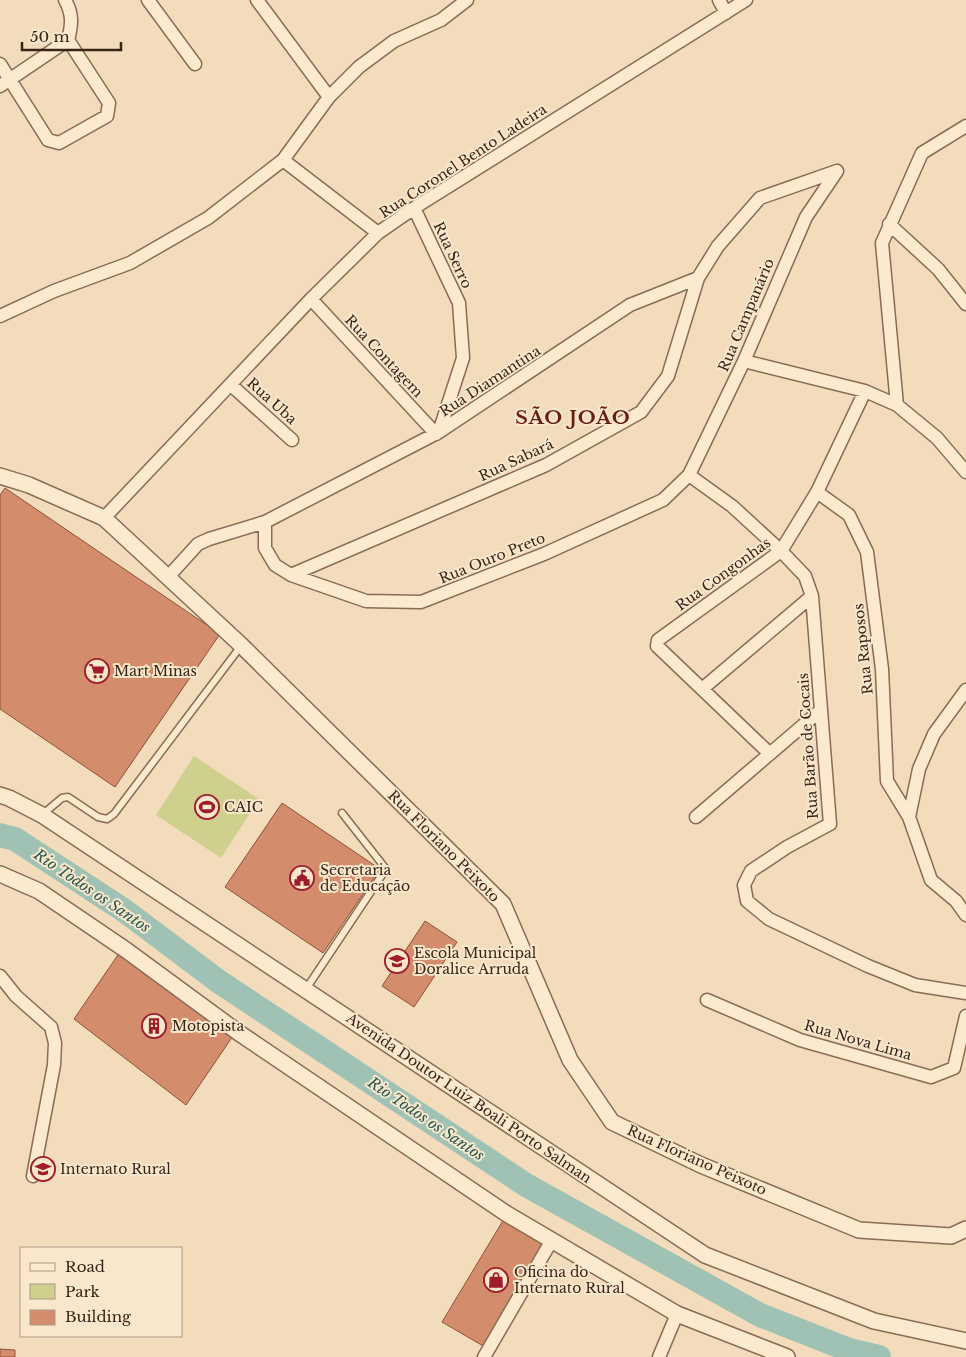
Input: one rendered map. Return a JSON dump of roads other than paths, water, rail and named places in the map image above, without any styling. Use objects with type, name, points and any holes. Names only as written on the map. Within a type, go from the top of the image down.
[{"type":"street","points":[[0,64],[5,83],[48,140],[59,143],[107,116],[109,103],[68,40],[72,19],[65,0]]},
{"type":"street","points":[[148,0],[195,64]]},
{"type":"street","points":[[257,0],[329,97]]},
{"type":"street","points":[[0,316],[54,291],[130,263],[208,218],[284,160],[329,97],[359,67],[394,41],[441,20],[467,0]]},
{"type":"street","points":[[719,0],[726,12]]},
{"type":"street","name":"Rua Coronel Bento Ladeira","points":[[104,518],[311,299],[378,233],[414,208],[746,0]]},
{"type":"street","points":[[5,83],[68,40]]},
{"type":"street","points":[[897,404],[882,243],[922,153],[966,126]]},
{"type":"street","points":[[284,160],[378,233]]},
{"type":"street","name":"Rua Sabará","points":[[291,575],[546,465],[640,412],[668,376],[698,278],[718,246],[760,198],[837,172]]},
{"type":"street","name":"Rua Campanário","points":[[690,475],[744,361],[806,218],[837,172]]},
{"type":"street","name":"Rua Serro","points":[[414,208],[459,304],[462,358],[437,433]]},
{"type":"street","points":[[889,224],[938,269],[966,304]]},
{"type":"street","name":"Rua Diamantina","points":[[168,577],[198,544],[265,522],[437,433],[630,305],[698,278]]},
{"type":"street","name":"Rua Contagem","points":[[311,299],[437,433]]},
{"type":"street","points":[[744,361],[865,391],[897,404],[937,438],[966,472]]},
{"type":"street","name":"Rua Uba","points":[[231,385],[292,440]]},
{"type":"street","name":"Rua Congonhas","points":[[702,689],[657,646],[658,640],[781,551],[818,492],[865,391]]},
{"type":"street","name":"Rua Ouro Preto","points":[[265,522],[265,548],[274,565],[291,575],[366,601],[421,602],[544,554],[663,500],[690,475]]},
{"type":"street","name":"Rua Barão de Cocais","points":[[690,475],[732,506],[781,551],[805,576],[812,596],[830,824],[787,847],[750,871],[744,886],[747,901],[769,919],[868,966],[915,985],[966,993]]},
{"type":"street","name":"Rua Floriano Peixoto","points":[[0,476],[29,484],[104,518],[241,646],[502,904],[570,1060],[612,1122],[702,1166],[859,1230],[951,1236],[966,1229]]},
{"type":"street","name":"Rua Raposos","points":[[818,492],[849,515],[867,552],[882,670],[887,781],[909,817]]},
{"type":"street","points":[[769,753],[702,689],[812,596]]},
{"type":"street","points":[[966,690],[934,734],[919,769],[909,817],[931,880],[956,901],[966,915]]},
{"type":"street","points":[[696,817],[821,710]]},
{"type":"street","name":"Avenida Doutor Luiz Boali Porto Salman","points":[[0,795],[42,815],[705,1255],[874,1321],[966,1341]]},
{"type":"street","points":[[0,874],[39,891],[126,950],[239,1032],[507,1214],[677,1314],[787,1357]]},
{"type":"street","points":[[0,976],[16,996],[50,1027],[55,1043],[54,1065],[33,1176]]},
{"type":"street","name":"Rua Nova Lima","points":[[706,1000],[800,1040],[932,1077],[954,1068],[966,1016]]},
{"type":"street","points":[[484,1357],[552,1240]]},
{"type":"street","points":[[659,1357],[677,1314]]},
{"type":"lane","points":[[42,815],[62,798],[68,797],[98,817],[107,819],[114,814],[241,646]]},
{"type":"lane","points":[[306,990],[386,869],[342,813]]},
{"type":"waterway","name":"Rio Todos os Santos","points":[[0,835],[15,839],[125,911],[218,981],[526,1185],[760,1315],[849,1350],[879,1357]]},
{"type":"place","name":"Mart Minas","points":[[97,671]]},
{"type":"place","name":"CAIC","points":[[207,807]]},
{"type":"place","name":"Secretaria de Educação","points":[[302,878]]},
{"type":"place","name":"Escola Municipal Doralice Arruda","points":[[397,961]]},
{"type":"place","name":"Motopista","points":[[154,1026]]},
{"type":"place","name":"Internato Rural","points":[[43,1169]]},
{"type":"place","name":"Oficina do Internato Rural","points":[[496,1280]]},
{"type":"district","name":"SÃO JOÃO","points":[[573,417]]}]
